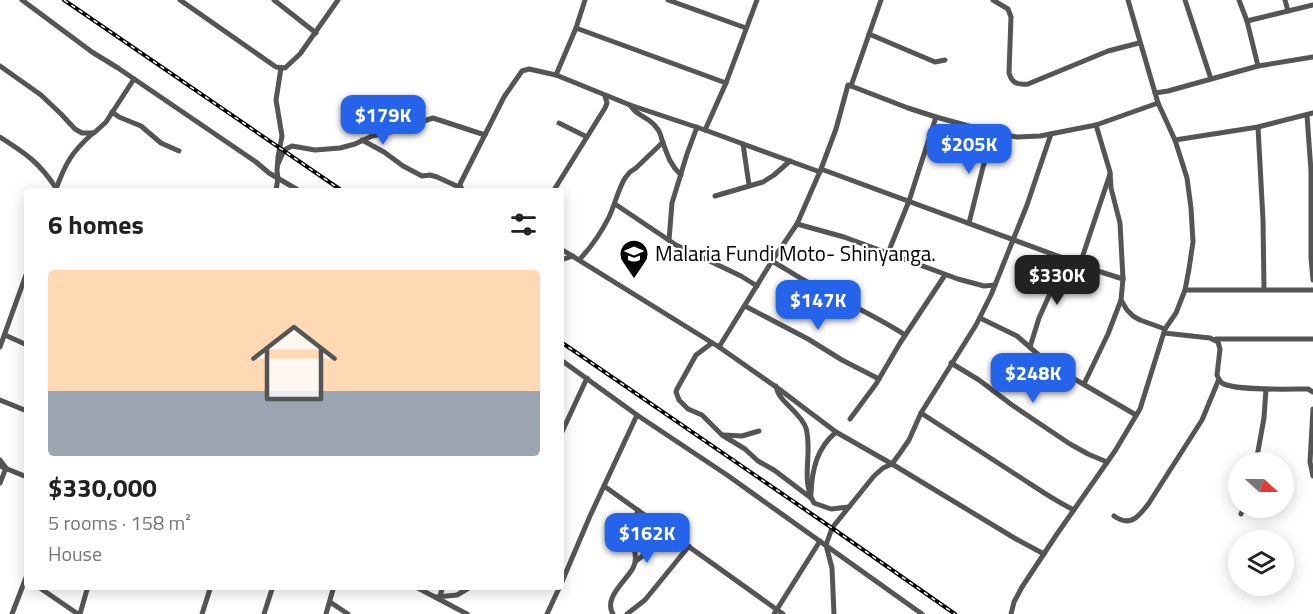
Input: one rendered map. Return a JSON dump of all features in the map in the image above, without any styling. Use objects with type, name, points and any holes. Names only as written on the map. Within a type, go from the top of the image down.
[{"type":"street","points":[[22,0],[98,56],[269,173],[295,188]]},
{"type":"street","points":[[180,0],[276,67],[281,68],[288,66],[300,54],[338,0]]},
{"type":"street","points":[[274,0],[316,33]]},
{"type":"street","points":[[668,0],[746,28]]},
{"type":"street","points":[[705,130],[726,83],[757,0]]},
{"type":"street","points":[[852,86],[880,0]]},
{"type":"street","points":[[993,0],[1008,9],[1011,17],[1009,73],[1011,79],[1020,85],[1028,84],[1108,51],[1139,43]]},
{"type":"street","points":[[1011,614],[1014,602],[1044,554],[1140,409],[1165,331],[1176,313],[1185,290],[1192,242],[1187,178],[1175,140],[1158,103],[1128,0]]},
{"type":"street","points":[[1185,0],[1211,79]]},
{"type":"street","points":[[1239,0],[1247,21],[1258,66]]},
{"type":"street","points":[[1285,0],[1288,11]]},
{"type":"street","points":[[556,75],[576,28],[584,1]]},
{"type":"street","points":[[1247,21],[1313,6]]},
{"type":"street","points":[[576,28],[726,83]]},
{"type":"street","points":[[869,34],[935,62],[945,60]]},
{"type":"street","points":[[1155,93],[1258,66],[1313,57]]},
{"type":"street","points":[[0,66],[51,104],[75,129],[82,133],[94,133]]},
{"type":"street","points":[[276,188],[282,136],[276,100],[281,68]]},
{"type":"street","points":[[462,188],[460,184],[504,97],[522,71],[529,69],[556,75],[630,105],[909,201],[1123,279]]},
{"type":"street","points":[[56,188],[66,163],[74,151],[106,122],[134,79]]},
{"type":"street","points":[[719,347],[797,224],[836,129],[848,86],[936,117],[1017,137],[1040,136],[1096,125],[1158,103]]},
{"type":"street","points":[[555,188],[605,108],[607,103],[605,96]]},
{"type":"street","points":[[630,105],[633,110],[651,121],[656,127],[671,164],[681,175]]},
{"type":"street","points":[[112,112],[141,126],[161,144],[179,151]]},
{"type":"street","points":[[1175,140],[1258,127],[1310,114],[1310,225],[1313,280]]},
{"type":"street","points":[[888,253],[909,201],[936,117]]},
{"type":"street","points":[[278,164],[284,150],[292,146],[324,150],[355,144],[372,136],[433,118],[485,135]]},
{"type":"street","points":[[559,123],[587,137]]},
{"type":"street","points":[[1084,384],[1108,334],[1121,300],[1123,279],[1120,223],[1111,188],[1110,172],[1096,125]]},
{"type":"street","points":[[669,240],[672,203],[697,127]]},
{"type":"street","points":[[1258,127],[1264,289]]},
{"type":"street","points":[[969,223],[994,133]]},
{"type":"street","points":[[775,611],[832,528],[874,476],[892,464],[909,440],[921,412],[980,318],[1027,205],[1050,134]]},
{"type":"street","points":[[0,137],[46,172],[55,188]]},
{"type":"street","points":[[362,140],[422,176],[437,177],[460,188]]},
{"type":"street","points":[[580,260],[594,244],[610,216],[625,177],[663,142]]},
{"type":"street","points":[[743,144],[750,179],[749,185]]},
{"type":"street","points":[[715,196],[767,180],[790,161]]},
{"type":"street","points":[[1080,264],[1110,172]]},
{"type":"street","points":[[615,204],[686,250],[757,286]]},
{"type":"street","points":[[797,224],[844,237],[945,275],[984,286],[995,285]]},
{"type":"street","points":[[564,251],[719,347],[776,386],[836,432],[1044,554]]},
{"type":"street","points":[[564,259],[573,256]]},
{"type":"street","points":[[1029,347],[1039,318],[1066,258]]},
{"type":"street","points":[[772,261],[812,285],[883,320],[905,335]]},
{"type":"street","points":[[850,419],[873,389],[945,275]]},
{"type":"street","points":[[0,347],[24,280]]},
{"type":"street","points":[[1185,290],[1313,290]]},
{"type":"street","points":[[1121,300],[1126,310],[1133,316],[1165,331],[1214,339],[1313,339]]},
{"type":"street","points":[[745,306],[879,379]]},
{"type":"street","points":[[980,318],[1017,336],[1054,367],[1136,415]]},
{"type":"street","points":[[4,335],[24,344]]},
{"type":"street","points":[[1214,339],[1218,342],[1220,349],[1217,375],[1222,383],[1230,386],[1313,391]]},
{"type":"street","points":[[712,343],[696,355],[676,392],[677,397],[688,409],[702,415],[723,435],[811,498]]},
{"type":"street","points":[[564,362],[922,614]]},
{"type":"street","points":[[951,363],[1070,444],[1107,462]]},
{"type":"street","points":[[564,428],[587,378]]},
{"type":"street","points":[[1114,516],[1122,520],[1133,520],[1149,503],[1202,420],[1219,379]]},
{"type":"street","points":[[776,386],[780,397],[801,418],[806,429],[807,481],[814,503],[831,509],[849,507]]},
{"type":"street","points":[[1258,452],[1266,389]]},
{"type":"street","points":[[0,400],[24,410]]},
{"type":"street","points":[[1313,409],[1310,462],[1313,476]]},
{"type":"street","points":[[921,412],[968,445],[1054,500],[1074,510]]},
{"type":"street","points":[[564,575],[637,415]]},
{"type":"street","points":[[723,435],[742,436],[759,431]]},
{"type":"street","points":[[811,498],[813,468],[817,457],[828,439],[836,432]]},
{"type":"street","points":[[0,460],[3,467],[0,483]]},
{"type":"street","points":[[3,467],[24,476]]},
{"type":"street","points":[[604,486],[775,611],[783,614]]},
{"type":"street","points":[[636,561],[632,534],[638,510]]},
{"type":"street","points":[[613,614],[610,610],[612,598],[636,561],[670,534]]},
{"type":"street","points":[[823,543],[832,568],[834,614]]},
{"type":"street","points":[[627,614],[645,600],[689,546]]},
{"type":"street","points":[[12,614],[24,589]]},
{"type":"street","points":[[41,590],[79,614],[87,590]]},
{"type":"street","points":[[202,614],[211,590]]},
{"type":"street","points":[[264,614],[272,590]]},
{"type":"street","points":[[326,614],[333,590]]},
{"type":"street","points":[[422,590],[466,614]]},
{"type":"street","points":[[437,597],[440,590]]},
{"type":"street","points":[[456,590],[458,595]]},
{"type":"street","points":[[437,597],[458,595],[466,590]]},
{"type":"street","points":[[547,614],[558,590]]},
{"type":"street","points":[[330,602],[348,614]]},
{"type":"railway","points":[[64,0],[338,188]]},
{"type":"railway","points":[[564,344],[955,614]]},
{"type":"place","name":"Malaria Fundi Moto- Shinyanga.","points":[[634,280]]}]
